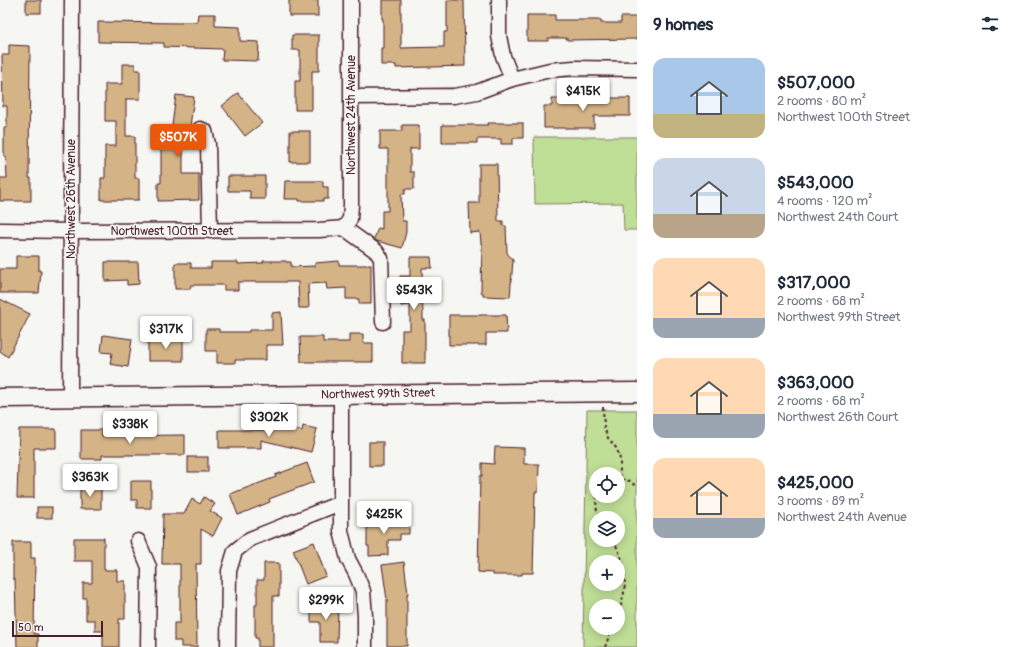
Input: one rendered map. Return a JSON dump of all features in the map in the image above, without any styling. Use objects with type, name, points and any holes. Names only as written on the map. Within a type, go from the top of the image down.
[{"type":"main road","name":"Northwest 99th Street","points":[[0,398],[637,392]]},
{"type":"street","name":"Northwest 26th Avenue","points":[[70,397],[72,0]]},
{"type":"street","name":"Northwest 24th Avenue","points":[[344,228],[350,219],[351,205],[351,0]]},
{"type":"street","points":[[499,0],[499,36],[503,56],[512,79]]},
{"type":"street","points":[[352,97],[454,96],[476,92],[512,79],[550,70],[574,68],[637,69]]},
{"type":"street","points":[[200,129],[205,131],[208,144],[210,231]]},
{"type":"street","name":"Northwest 100th Street","points":[[0,230],[210,231],[319,230],[344,228]]},
{"type":"street","points":[[344,228],[376,251],[381,258],[383,322]]},
{"type":"street","points":[[341,395],[341,531],[348,559],[363,591],[365,647]]},
{"type":"street","points":[[228,647],[229,571],[235,552],[250,539],[340,503]]},
{"type":"street","points":[[138,541],[149,567],[148,647]]},
{"type":"path","points":[[602,392],[604,427],[608,438],[617,450],[620,459],[620,467]]},
{"type":"path","points":[[625,481],[630,481],[637,487]]},
{"type":"path","points":[[616,547],[624,563],[626,586],[623,599]]},
{"type":"path","points":[[605,647],[609,635]]},
{"type":"green space","points":[[534,137],[637,137],[637,230],[624,230],[623,203],[535,204]]},
{"type":"green space","points":[[587,410],[637,410],[637,647],[583,647]]},
{"type":"building","points":[[26,0],[41,0],[41,13],[26,13]]},
{"type":"building","points":[[289,0],[318,0],[318,16],[289,16]]},
{"type":"building","points":[[382,0],[401,0],[401,48],[444,47],[444,32],[447,32],[447,0],[464,0],[465,66],[396,68],[396,65],[381,65],[381,48],[383,48]]},
{"type":"building","points":[[198,14],[215,14],[215,26],[240,27],[240,41],[259,42],[258,61],[222,60],[223,49],[164,47],[164,43],[98,42],[98,22],[197,22]]},
{"type":"building","points":[[527,15],[555,15],[555,20],[601,20],[601,23],[621,23],[621,17],[637,17],[637,39],[567,40],[567,38],[548,38],[548,41],[527,41]]},
{"type":"building","points":[[292,35],[319,35],[319,71],[312,71],[312,110],[295,110],[295,81],[300,81],[300,50],[292,50]]},
{"type":"building","points":[[9,45],[30,46],[29,178],[31,178],[31,201],[0,201],[0,178],[7,178],[6,156],[4,156],[4,128],[7,128],[7,106],[3,106],[2,55],[9,55]]},
{"type":"building","points":[[122,64],[135,64],[135,70],[140,70],[140,99],[126,99],[126,136],[135,136],[135,178],[139,178],[139,200],[101,200],[101,178],[105,178],[105,146],[116,146],[116,121],[105,121],[105,84],[122,84]]},
{"type":"building","points":[[238,93],[262,123],[245,136],[222,106]]},
{"type":"building","points":[[176,95],[194,97],[189,134],[183,133],[183,174],[199,174],[199,200],[158,201],[158,183],[161,183],[161,149],[169,149]]},
{"type":"building","points":[[630,98],[630,116],[594,116],[594,128],[544,128],[544,106],[552,106],[552,99]]},
{"type":"building","points":[[488,123],[523,123],[523,138],[513,138],[513,144],[501,144],[501,139],[477,139],[477,143],[442,143],[442,125],[488,125]]},
{"type":"building","points":[[402,125],[419,125],[419,149],[410,149],[410,172],[414,172],[414,189],[405,189],[405,194],[401,194],[402,221],[406,221],[406,232],[402,248],[374,239],[378,228],[382,229],[382,211],[388,211],[388,149],[380,149],[380,131],[402,131]]},
{"type":"building","points":[[290,131],[310,131],[310,162],[290,162]]},
{"type":"building","points":[[479,164],[497,164],[498,221],[503,221],[503,226],[506,226],[507,253],[513,260],[510,297],[483,296],[483,293],[481,292],[482,244],[480,232],[470,233],[469,203],[479,203]]},
{"type":"building","points":[[228,176],[265,176],[265,199],[250,199],[250,191],[228,191]]},
{"type":"building","points":[[285,181],[323,181],[323,187],[328,187],[328,199],[323,199],[323,201],[299,201],[299,199],[284,199]]},
{"type":"building","points":[[16,256],[39,256],[39,271],[41,271],[39,293],[0,293],[0,269],[16,269]]},
{"type":"building","points":[[410,257],[431,257],[432,268],[422,268],[423,320],[425,320],[425,363],[402,363],[402,330],[410,330],[410,305],[401,306],[400,276],[410,276]]},
{"type":"building","points":[[263,261],[291,262],[291,267],[315,266],[315,263],[339,261],[339,265],[371,265],[371,304],[359,304],[359,299],[346,299],[346,288],[327,289],[326,283],[308,284],[309,308],[299,308],[298,282],[238,282],[238,290],[224,290],[224,285],[191,285],[190,289],[175,289],[175,263],[191,263],[191,268],[211,268],[211,262],[238,262],[238,264],[263,263]]},
{"type":"building","points":[[105,262],[138,262],[139,284],[127,285],[127,280],[105,281]]},
{"type":"building","points":[[0,299],[30,314],[8,357],[0,351]]},
{"type":"building","points":[[281,312],[283,345],[266,345],[266,360],[235,360],[235,363],[217,363],[217,351],[206,351],[206,329],[219,329],[219,332],[272,330],[272,313]]},
{"type":"building","points":[[449,315],[506,315],[507,333],[486,333],[486,345],[449,345]]},
{"type":"building","points":[[349,334],[363,334],[363,343],[373,343],[373,362],[301,362],[300,337],[323,337],[323,342],[349,342]]},
{"type":"building","points":[[103,335],[132,339],[128,367],[110,364],[112,353],[101,352]]},
{"type":"building","points":[[148,339],[183,339],[183,361],[148,361]]},
{"type":"building","points":[[275,424],[302,431],[303,426],[317,429],[311,452],[261,440],[261,448],[219,448],[219,430],[274,430]]},
{"type":"building","points":[[19,429],[56,429],[56,448],[34,448],[34,498],[17,498]]},
{"type":"building","points":[[81,430],[102,430],[102,436],[185,435],[185,455],[102,455],[102,459],[81,459]]},
{"type":"building","points":[[369,442],[383,442],[383,466],[369,466]]},
{"type":"building","points":[[495,447],[524,448],[524,464],[539,464],[538,492],[535,492],[533,573],[522,573],[522,575],[493,575],[493,573],[478,572],[480,476],[482,476],[482,463],[494,464]]},
{"type":"building","points":[[188,457],[208,457],[208,472],[188,472]]},
{"type":"building","points":[[307,463],[314,482],[269,499],[270,502],[238,515],[230,494],[276,477],[275,475]]},
{"type":"building","points":[[131,481],[151,481],[151,508],[137,508],[137,500],[131,500]]},
{"type":"building","points":[[80,487],[101,487],[101,509],[80,509]]},
{"type":"building","points":[[204,497],[215,504],[210,511],[222,518],[213,536],[201,529],[201,564],[196,564],[197,647],[181,647],[181,641],[174,641],[174,623],[180,623],[180,564],[162,564],[163,514],[184,514],[192,499],[200,504]]},
{"type":"building","points":[[37,507],[52,507],[52,518],[37,518]]},
{"type":"building","points":[[367,521],[409,521],[409,534],[400,534],[400,540],[388,540],[388,555],[369,556],[369,546],[367,546]]},
{"type":"building","points":[[74,538],[104,538],[104,570],[117,570],[117,581],[125,581],[125,619],[119,619],[119,647],[103,647],[103,631],[95,631],[95,620],[86,620],[86,598],[83,598],[83,583],[92,583],[92,561],[74,561]]},
{"type":"building","points":[[13,542],[31,542],[31,558],[35,558],[34,634],[38,634],[38,647],[17,647],[15,579],[13,579]]},
{"type":"building","points":[[314,542],[326,576],[306,584],[293,550]]},
{"type":"building","points":[[404,562],[408,594],[407,646],[387,646],[387,600],[382,565]]},
{"type":"building","points":[[264,563],[279,563],[279,596],[273,596],[273,647],[258,647],[258,638],[255,638],[257,580],[264,580]]},
{"type":"building","points":[[311,605],[338,605],[337,642],[320,642],[320,622],[311,622]]}]
